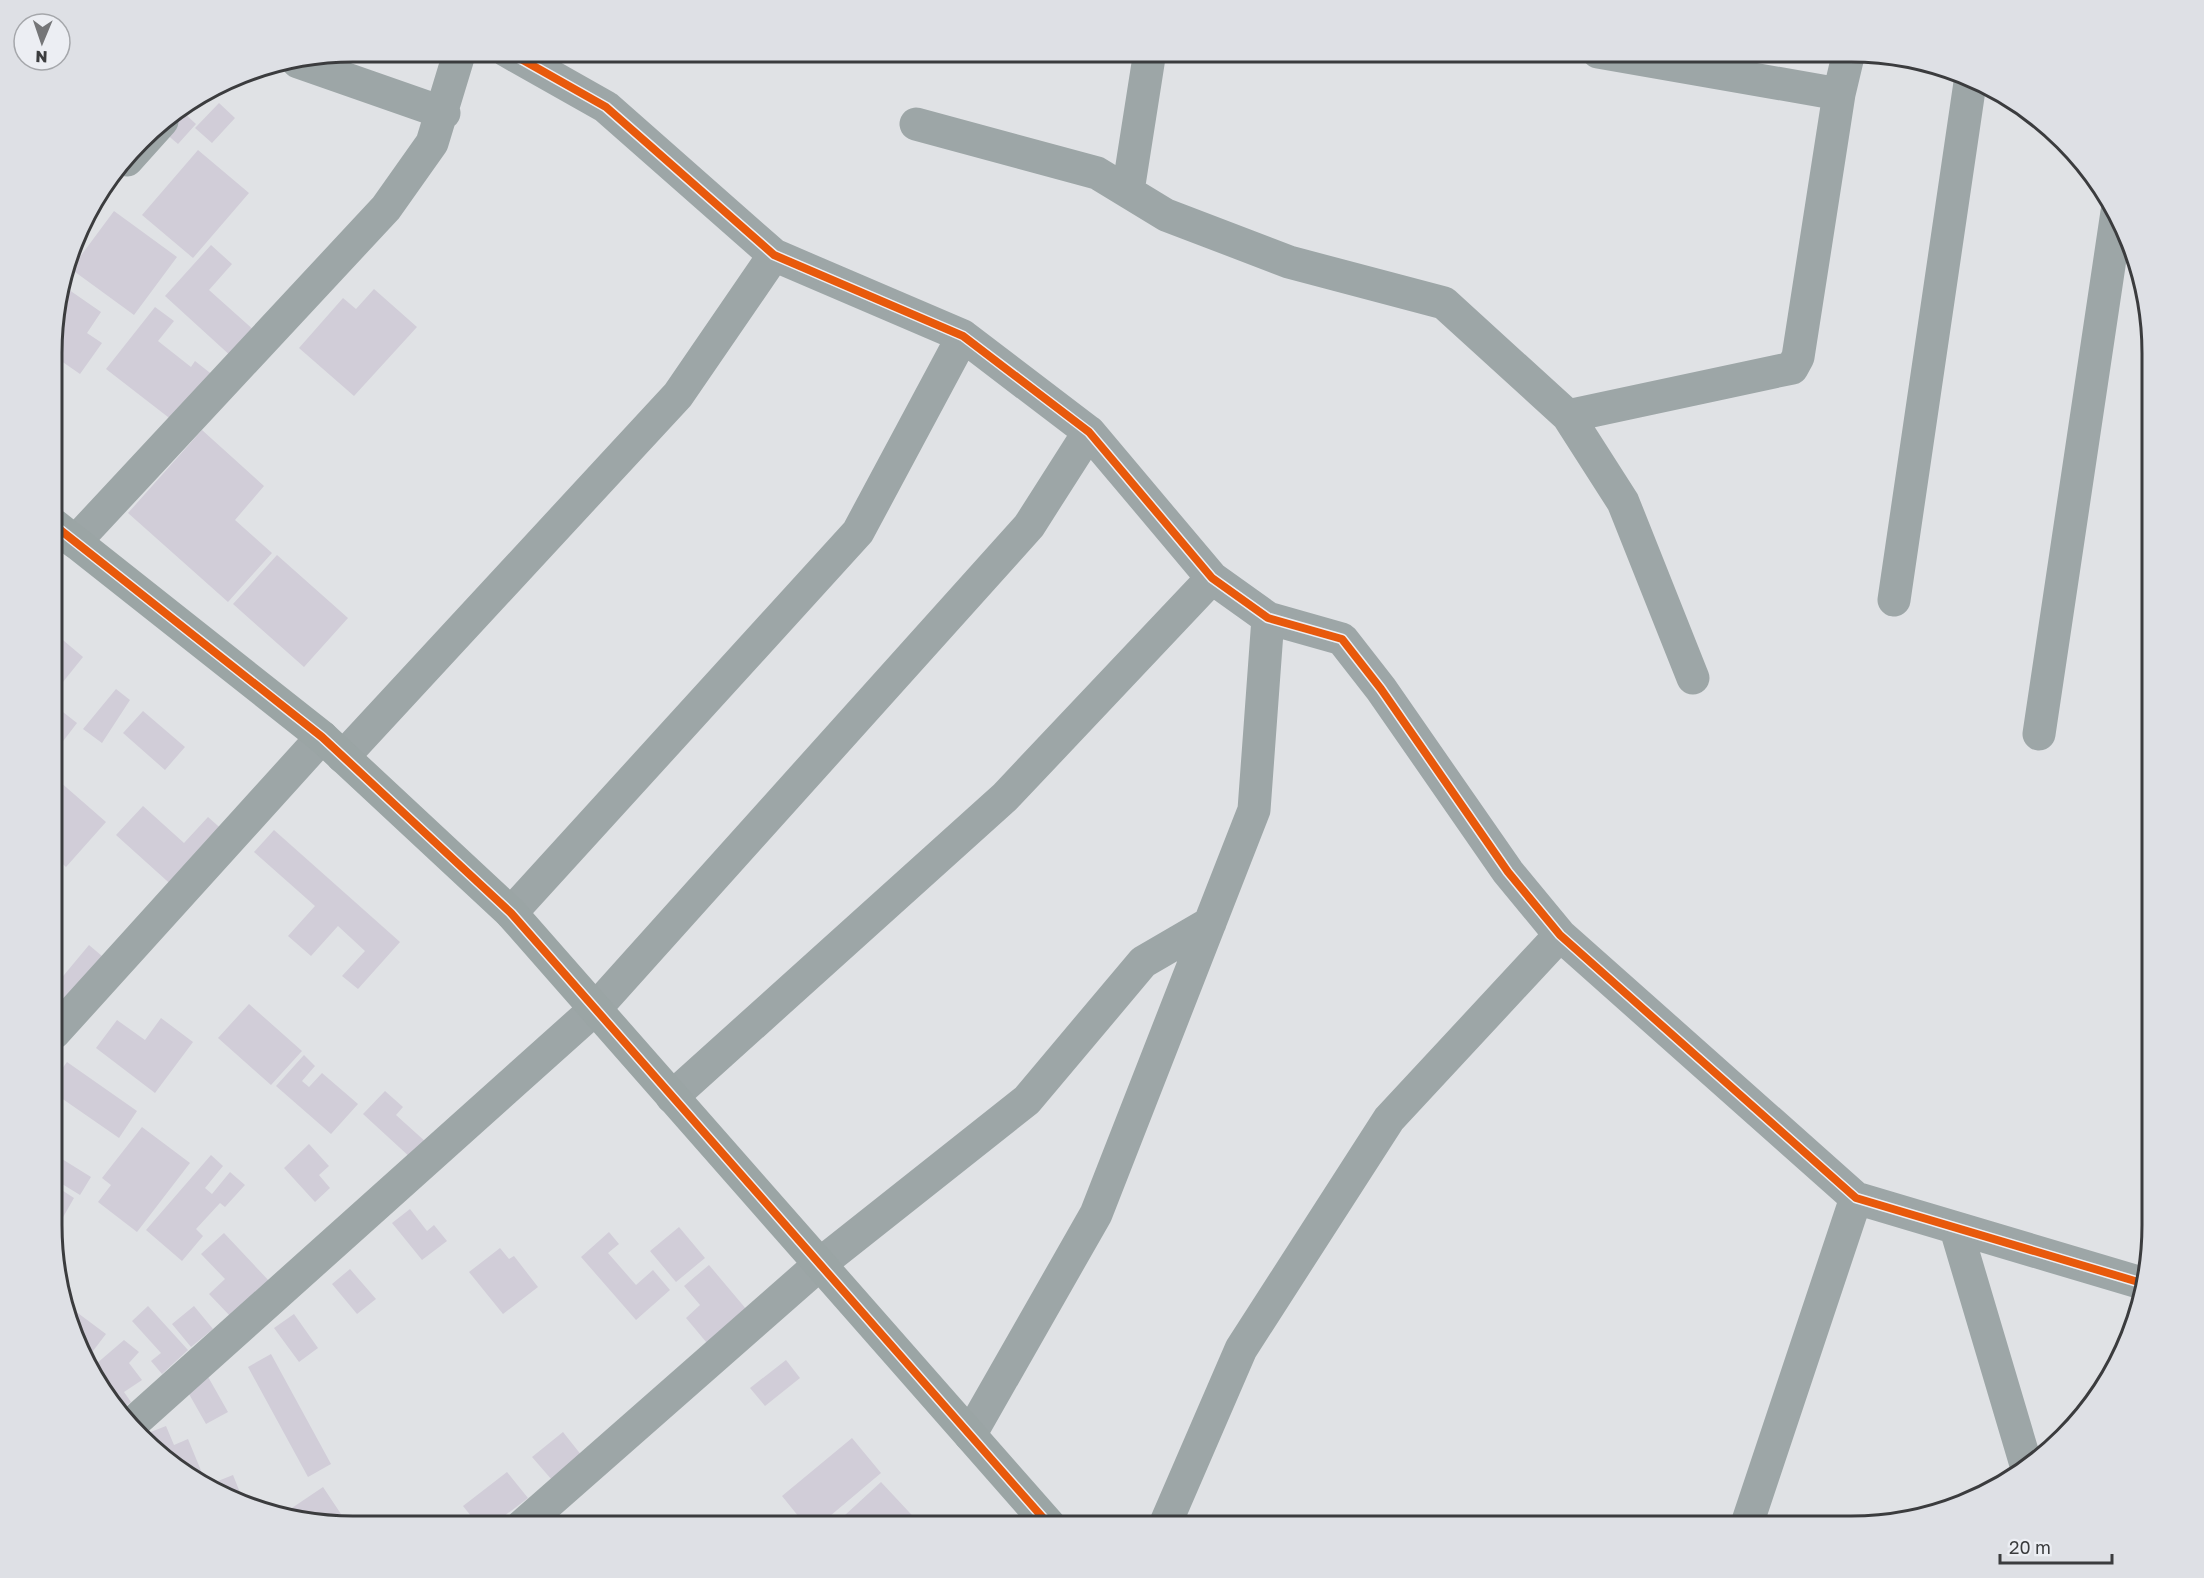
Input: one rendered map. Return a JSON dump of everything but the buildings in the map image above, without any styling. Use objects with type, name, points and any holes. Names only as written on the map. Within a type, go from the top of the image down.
[{"type":"street","points":[[457,62],[444,113],[432,143],[386,208],[64,533],[332,747],[511,913],[1041,1516]]},
{"type":"street","points":[[526,62],[606,107],[774,255],[963,336],[1089,432],[1212,578],[1268,618],[1342,639],[1381,689],[1508,872],[1560,935],[1856,1198],[2137,1282]]},
{"type":"street","points":[[1128,191],[1148,62]]},
{"type":"street","points":[[1660,62],[1839,94]]},
{"type":"street","points":[[1568,416],[1792,368],[1798,357],[1839,94],[1847,62]]},
{"type":"street","points":[[307,65],[444,113]]},
{"type":"street","points":[[1894,600],[1969,87]]},
{"type":"street","points":[[916,124],[1097,173],[1166,215],[1289,262],[1444,303],[1568,416],[1623,502],[1693,678]]},
{"type":"street","points":[[2039,734],[2114,229]]},
{"type":"street","points":[[62,1026],[678,395],[774,255]]},
{"type":"street","points":[[511,913],[858,532],[963,336]]},
{"type":"street","points":[[137,1420],[595,1009],[1029,526],[1089,432]]},
{"type":"street","points":[[672,1097],[1005,797],[1212,578]]},
{"type":"street","points":[[970,1435],[1096,1214],[1254,810],[1268,618]]},
{"type":"street","points":[[533,1516],[820,1264],[1028,1100],[1143,962],[1210,923]]},
{"type":"street","points":[[1169,1516],[1242,1349],[1389,1119],[1560,935]]},
{"type":"street","points":[[1750,1516],[1856,1198]]},
{"type":"street","points":[[1956,1229],[2024,1459]]},
{"type":"cycle path","points":[[526,62],[606,107],[774,255],[963,336],[1089,432],[1212,578],[1268,618],[1342,639],[1381,689],[1508,872],[1560,935],[1856,1198],[2137,1282]]},
{"type":"cycle path","points":[[62,531],[322,737],[511,913],[1041,1516]]}]
